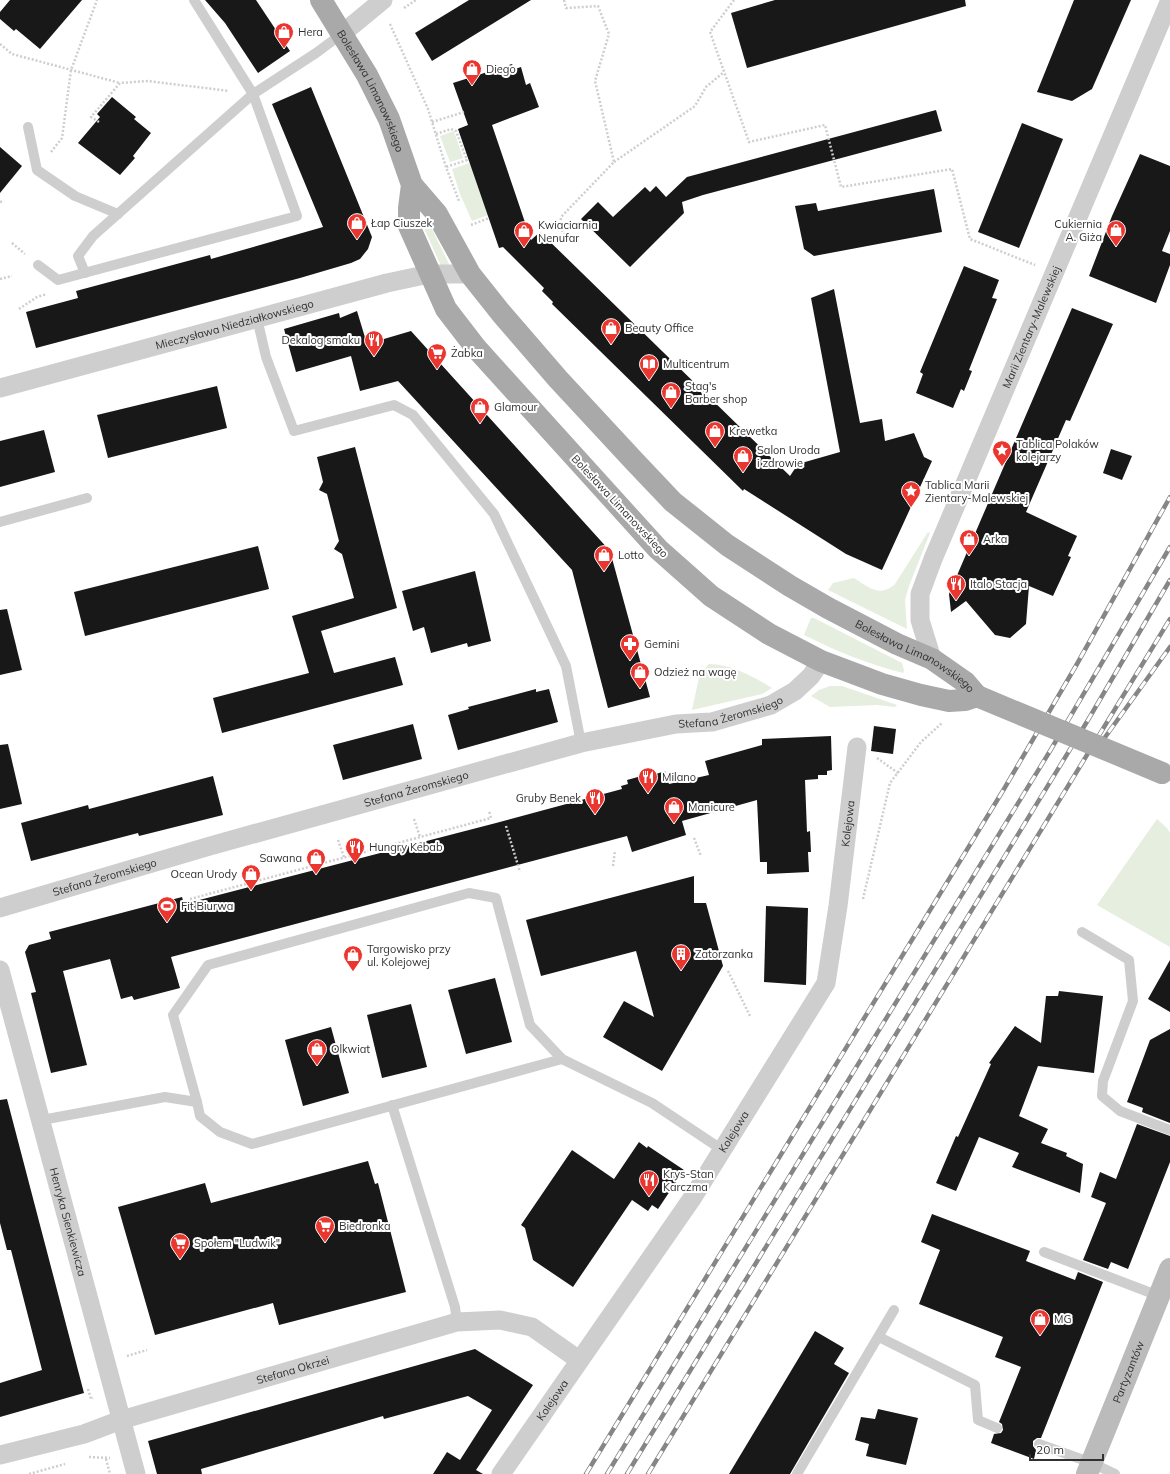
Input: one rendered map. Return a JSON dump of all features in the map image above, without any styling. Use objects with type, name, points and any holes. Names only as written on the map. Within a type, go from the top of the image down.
[{"type":"main road","name":"Bolesława Limanowskiego","points":[[321,0],[343,33],[367,75],[389,119],[412,185],[437,214],[470,274],[501,313],[558,379],[673,502],[726,544],[790,586],[897,644],[932,659],[965,682],[977,696],[1166,775]]},
{"type":"main road","name":"Bolesława Limanowskiego","points":[[412,185],[409,208],[410,226],[429,274],[446,309],[476,348],[658,549],[711,596],[769,634],[821,661],[882,684],[921,695],[949,701],[965,700],[977,696]]},
{"type":"street","points":[[343,33],[383,0]]},
{"type":"street","name":"Marii Zientary-Malewskiej","points":[[932,659],[920,620],[920,594],[933,559],[1170,0]]},
{"type":"street","name":"Mieczysława Niedziałkowskiego","points":[[0,388],[257,318],[429,274],[470,274]]},
{"type":"street","name":"Stefana Żeromskiego","points":[[0,908],[210,846],[581,743],[676,724],[712,722],[771,705],[795,691],[811,676],[821,661]]},
{"type":"street","name":"Kolejowa","points":[[501,1474],[693,1197],[721,1149],[826,983],[838,906],[857,747]]},
{"type":"street","name":"Henryka Sienkiewicza","points":[[0,970],[42,1120],[136,1474]]},
{"type":"street","name":"Partyzantów","points":[[1089,1468],[1170,1270]]},
{"type":"street","name":"Stefana Okrzei","points":[[0,1455],[84,1434],[121,1420],[457,1322],[500,1320],[532,1327],[579,1360]]},
{"type":"lane","points":[[38,265],[58,280],[297,216],[253,94],[194,0]]},
{"type":"lane","points":[[85,273],[78,256],[93,236],[253,94],[316,53],[343,33]]},
{"type":"lane","points":[[28,127],[37,170],[76,196],[118,214]]},
{"type":"lane","points":[[257,318],[266,357],[294,432],[394,405],[414,415],[494,514],[566,666],[581,743]]},
{"type":"lane","points":[[0,522],[87,498]]},
{"type":"lane","points":[[562,1059],[252,1144],[220,1132],[200,1116],[173,1016],[208,965],[469,893],[496,898],[530,1025],[562,1059],[652,1103],[721,1149]]},
{"type":"lane","points":[[1082,932],[1128,960],[1133,1000],[1102,1081],[1102,1096],[1120,1111],[1170,1130]]},
{"type":"lane","points":[[42,1120],[165,1097],[197,1102]]},
{"type":"lane","points":[[392,1105],[455,1307],[457,1322]]},
{"type":"lane","points":[[1044,1252],[1159,1296]]},
{"type":"lane","points":[[797,1474],[894,1310]]},
{"type":"lane","points":[[878,1338],[975,1384],[978,1420],[997,1428]]},
{"type":"lane","points":[[1038,1444],[1089,1468],[1115,1474]]},
{"type":"path","points":[[62,138],[71,70],[97,0]]},
{"type":"path","points":[[564,0],[566,8],[598,6],[609,34],[595,81],[614,162]]},
{"type":"path","points":[[734,0],[710,32],[749,142],[825,125],[841,187],[952,169],[970,239],[1036,265]]},
{"type":"path","points":[[388,18],[428,109],[459,204]]},
{"type":"path","points":[[0,44],[12,54],[120,83],[148,81],[253,94]]},
{"type":"path","points":[[574,243],[566,236],[560,227],[561,217],[614,162],[695,106],[706,87],[724,72]]},
{"type":"path","points":[[99,122],[91,117],[120,83]]},
{"type":"path","points":[[432,122],[464,112]]},
{"type":"path","points":[[436,134],[451,129],[456,131],[468,159],[446,167]]},
{"type":"path","points":[[470,225],[489,218]]},
{"type":"path","points":[[0,279],[12,276]]},
{"type":"path","points":[[19,309],[37,297],[61,290],[58,280]]},
{"type":"path","points":[[190,899],[491,818],[489,811]]},
{"type":"path","points":[[414,819],[420,837]]},
{"type":"path","points":[[506,826],[520,872]]},
{"type":"path","points":[[694,838],[701,856]]},
{"type":"path","points":[[338,840],[344,857]]},
{"type":"path","points":[[613,866],[615,850]]},
{"type":"path","points":[[728,971],[750,1016]]},
{"type":"path","points":[[127,1356],[147,1350]]},
{"type":"path","points":[[106,1459],[110,1474]]},
{"type":"path","points":[[29,1474],[66,1463]]},
{"type":"green space","points":[[454,131],[463,158],[450,162],[440,136]]},
{"type":"green space","points":[[470,163],[488,215],[472,221],[460,194],[452,169]]},
{"type":"green space","points":[[430,225],[449,264],[449,267],[441,266],[424,228]]},
{"type":"green space","points":[[928,532],[930,533],[905,600],[907,629],[828,590],[833,583],[854,578],[874,590],[879,591],[890,588],[895,584]]},
{"type":"green space","points":[[811,618],[814,618],[902,663],[903,673],[852,657],[804,635]]},
{"type":"green space","points":[[709,664],[726,666],[734,669],[772,688],[762,694],[692,710],[700,673]]},
{"type":"green space","points":[[830,686],[842,686],[897,705],[895,707],[877,705],[830,707],[811,696],[819,690]]},
{"type":"green space","points":[[1157,819],[1167,828],[1170,833],[1170,947],[1097,905]]},
{"type":"building","points":[[10,0],[82,0],[40,49],[16,29],[14,31],[0,19],[0,12]]},
{"type":"building","points":[[205,0],[256,0],[290,51],[258,73],[225,23]]},
{"type":"building","points":[[469,0],[531,0],[432,61],[415,33]]},
{"type":"building","points":[[775,0],[965,0],[966,6],[747,68],[731,13]]},
{"type":"building","points":[[1074,0],[1131,0],[1092,89],[1072,101],[1037,92]]},
{"type":"building","points":[[512,64],[515,69],[521,67],[526,85],[530,83],[539,107],[492,125],[531,240],[540,232],[790,476],[798,464],[840,452],[811,298],[834,289],[860,423],[882,419],[885,441],[914,433],[924,457],[932,461],[882,570],[846,554],[744,489],[743,491],[552,304],[553,302],[542,291],[544,288],[503,247],[499,248],[458,129],[468,125],[453,83]]},
{"type":"building","points":[[311,87],[372,237],[368,249],[360,259],[300,278],[36,348],[26,312],[78,298],[76,291],[210,255],[211,259],[323,227],[272,104]]},
{"type":"building","points":[[112,97],[136,117],[134,119],[151,133],[133,156],[135,158],[120,175],[78,143],[100,117],[97,114]]},
{"type":"building","points":[[936,110],[942,131],[703,195],[682,202],[684,213],[630,267],[581,219],[598,202],[613,217],[645,187],[650,192],[656,186],[666,197],[687,177]]},
{"type":"building","points":[[1022,123],[1063,139],[1019,248],[978,232]]},
{"type":"building","points":[[0,147],[22,166],[0,193]]},
{"type":"building","points":[[1140,154],[1170,166],[1170,231],[1162,251],[1170,254],[1170,265],[1156,303],[1089,276],[1112,216]]},
{"type":"building","points":[[934,189],[942,232],[814,256],[804,249],[795,206],[816,203],[818,211]]},
{"type":"building","points":[[964,266],[999,280],[992,298],[997,299],[969,370],[972,371],[964,391],[961,389],[953,408],[916,393],[923,374],[920,372]]},
{"type":"building","points":[[1072,308],[1113,324],[1070,421],[1066,420],[1026,512],[1077,536],[1068,556],[1071,557],[1053,596],[1029,586],[1026,624],[1010,638],[995,635],[966,601],[951,612],[949,594]]},
{"type":"building","points":[[357,311],[367,344],[411,331],[610,551],[650,697],[608,708],[572,570],[398,381],[360,391],[351,356],[296,372],[284,329],[339,313],[340,318]]},
{"type":"building","points":[[217,386],[227,428],[108,458],[97,415]]},
{"type":"building","points":[[44,430],[55,472],[0,487],[0,441]]},
{"type":"building","points":[[355,447],[397,608],[321,631],[334,673],[395,657],[403,685],[222,733],[213,698],[309,673],[292,616],[354,598],[342,554],[334,549],[339,541],[327,494],[319,490],[323,482],[317,457]]},
{"type":"building","points":[[1111,449],[1132,456],[1122,480],[1103,473]]},
{"type":"building","points":[[258,546],[269,589],[85,636],[74,592]]},
{"type":"building","points":[[475,571],[491,641],[468,647],[467,643],[431,653],[424,627],[413,631],[402,591]]},
{"type":"building","points":[[7,609],[22,670],[0,675],[0,610]]},
{"type":"building","points":[[536,689],[536,692],[549,689],[558,722],[458,750],[448,715],[469,709],[468,707]]},
{"type":"building","points":[[413,724],[422,759],[343,780],[333,745]]},
{"type":"building","points":[[874,726],[896,729],[893,754],[871,751]]},
{"type":"building","points":[[831,736],[832,770],[827,771],[827,775],[818,775],[818,779],[805,780],[807,832],[810,831],[811,852],[808,852],[809,872],[767,874],[767,862],[760,862],[757,800],[682,821],[686,835],[632,852],[627,836],[171,957],[180,988],[134,1000],[132,996],[121,999],[110,959],[63,971],[87,1065],[51,1073],[31,993],[36,992],[25,952],[29,945],[51,939],[49,932],[182,897],[184,904],[496,823],[622,789],[621,786],[628,784],[627,780],[656,772],[656,774],[665,771],[669,784],[709,775],[705,761],[762,745],[762,739]]},
{"type":"building","points":[[8,744],[22,804],[0,809],[0,745]]},
{"type":"building","points":[[213,776],[223,815],[139,836],[138,833],[31,861],[21,823],[88,805],[89,809]]},
{"type":"building","name":"Zatorzanka","points":[[694,876],[694,903],[706,903],[723,966],[662,1071],[603,1037],[624,1001],[654,1017],[636,951],[541,976],[526,920]]},
{"type":"building","points":[[766,906],[808,908],[806,985],[764,982]]},
{"type":"building","points":[[1170,960],[1170,1012],[1148,999]]},
{"type":"building","points":[[495,978],[512,1042],[466,1054],[448,990]]},
{"type":"building","points":[[1059,991],[1103,996],[1094,1073],[1038,1066],[1019,1116],[1048,1129],[1041,1143],[1067,1153],[1066,1156],[1083,1164],[1080,1193],[1012,1167],[1019,1153],[979,1137],[956,1191],[936,1183],[956,1136],[958,1137],[991,1064],[989,1063],[1015,1026],[1041,1043],[1046,996],[1058,996]]},
{"type":"building","points":[[411,1004],[427,1067],[382,1078],[367,1015]]},
{"type":"building","name":"Olkwiat","points":[[331,1027],[349,1093],[303,1106],[285,1040]]},
{"type":"building","points":[[1170,1029],[1170,1123],[1142,1112],[1143,1108],[1127,1102],[1150,1040]]},
{"type":"building","points":[[7,1099],[84,1393],[0,1417],[0,1383],[42,1370],[11,1250],[7,1250],[0,1223],[0,1100]]},
{"type":"building","points":[[1137,1124],[1170,1136],[1170,1162],[1128,1269],[1111,1262],[1108,1269],[1083,1260],[1106,1203],[1091,1197],[1100,1172],[1116,1179]]},
{"type":"building","points":[[639,1142],[647,1148],[648,1146],[684,1170],[658,1209],[652,1205],[648,1211],[632,1200],[573,1287],[533,1260],[525,1228],[521,1225],[572,1150],[614,1179]]},
{"type":"building","points":[[368,1161],[375,1184],[378,1183],[406,1292],[279,1325],[273,1303],[155,1335],[118,1207],[205,1183],[211,1203]]},
{"type":"building","name":"MG","points":[[932,1214],[1030,1251],[1026,1261],[1075,1280],[1078,1272],[1103,1282],[1041,1438],[1037,1438],[1033,1441],[1033,1446],[1036,1450],[1034,1459],[991,1443],[994,1434],[1001,1433],[1003,1430],[1002,1424],[999,1422],[1021,1367],[995,1357],[1003,1337],[919,1304],[940,1250],[921,1242]]},
{"type":"building","points":[[815,1331],[844,1348],[834,1364],[849,1373],[790,1474],[729,1474]]},
{"type":"building","points":[[475,1349],[533,1385],[476,1470],[483,1474],[433,1474],[447,1452],[460,1460],[492,1410],[468,1396],[384,1419],[383,1416],[201,1469],[202,1474],[157,1474],[148,1441]]},
{"type":"building","points":[[878,1409],[918,1418],[906,1465],[866,1456],[869,1444],[855,1440],[861,1417],[875,1419]]},
{"type":"railway","points":[[586,1474],[1004,789],[1077,664],[1170,497]]},
{"type":"railway","points":[[607,1474],[1050,751],[1170,547]]},
{"type":"railway","points":[[627,1474],[1088,720],[1170,580]]},
{"type":"railway","points":[[648,1474],[1170,619]]},
{"type":"railway","points":[[1098,747],[1170,647]]},
{"type":"place","name":"Hera","points":[[284,49]]},
{"type":"place","name":"Diego","points":[[472,86]]},
{"type":"place","name":"Łap Ciuszek","points":[[357,240]]},
{"type":"place","name":"Cukiernia A. Giża","points":[[1116,247]]},
{"type":"place","name":"Kwiaciarnia Nenufar","points":[[524,248]]},
{"type":"place","name":"Beauty Office","points":[[611,345]]},
{"type":"place","name":"Dekalog smaku","points":[[374,357]]},
{"type":"place","name":"Żabka","points":[[437,370]]},
{"type":"place","name":"Multicentrum","points":[[649,381]]},
{"type":"place","name":"Stag's Barber shop","points":[[671,409]]},
{"type":"place","name":"Glamour","points":[[480,424]]},
{"type":"place","name":"Krewetka","points":[[715,448]]},
{"type":"place","name":"Tablica Polaków kolejarzy","points":[[1002,467]]},
{"type":"place","name":"Salon Uroda i zdrowie","points":[[743,473]]},
{"type":"place","name":"Tablica Marii Zientary-Malewskiej","points":[[911,508]]},
{"type":"place","name":"Arka","points":[[969,556]]},
{"type":"place","name":"Lotto","points":[[604,572]]},
{"type":"place","name":"Italo Stacja","points":[[956,601]]},
{"type":"place","name":"Gemini","points":[[630,661]]},
{"type":"place","name":"Odzież na wagę","points":[[640,689]]},
{"type":"place","name":"Milano","points":[[648,794]]},
{"type":"place","name":"Gruby Benek","points":[[595,815]]},
{"type":"place","name":"Manicure","points":[[674,824]]},
{"type":"place","name":"Hungry Kebab","points":[[355,864]]},
{"type":"place","name":"Sawana","points":[[316,875]]},
{"type":"place","name":"Ocean Urody","points":[[251,891]]},
{"type":"place","name":"Fit Biurwa","points":[[167,923]]},
{"type":"place","name":"Zatorzanka","points":[[681,971]]},
{"type":"place","name":"Targowisko przy ul. Kolejowej","points":[[353,972]]},
{"type":"place","name":"Olkwiat","points":[[317,1066]]},
{"type":"place","name":"Krys-Stan Karczma","points":[[649,1197]]},
{"type":"place","name":"Biedronka","points":[[325,1243]]},
{"type":"place","name":"Społem \"Ludwik\"","points":[[180,1260]]},
{"type":"place","name":"MG","points":[[1040,1336]]}]
